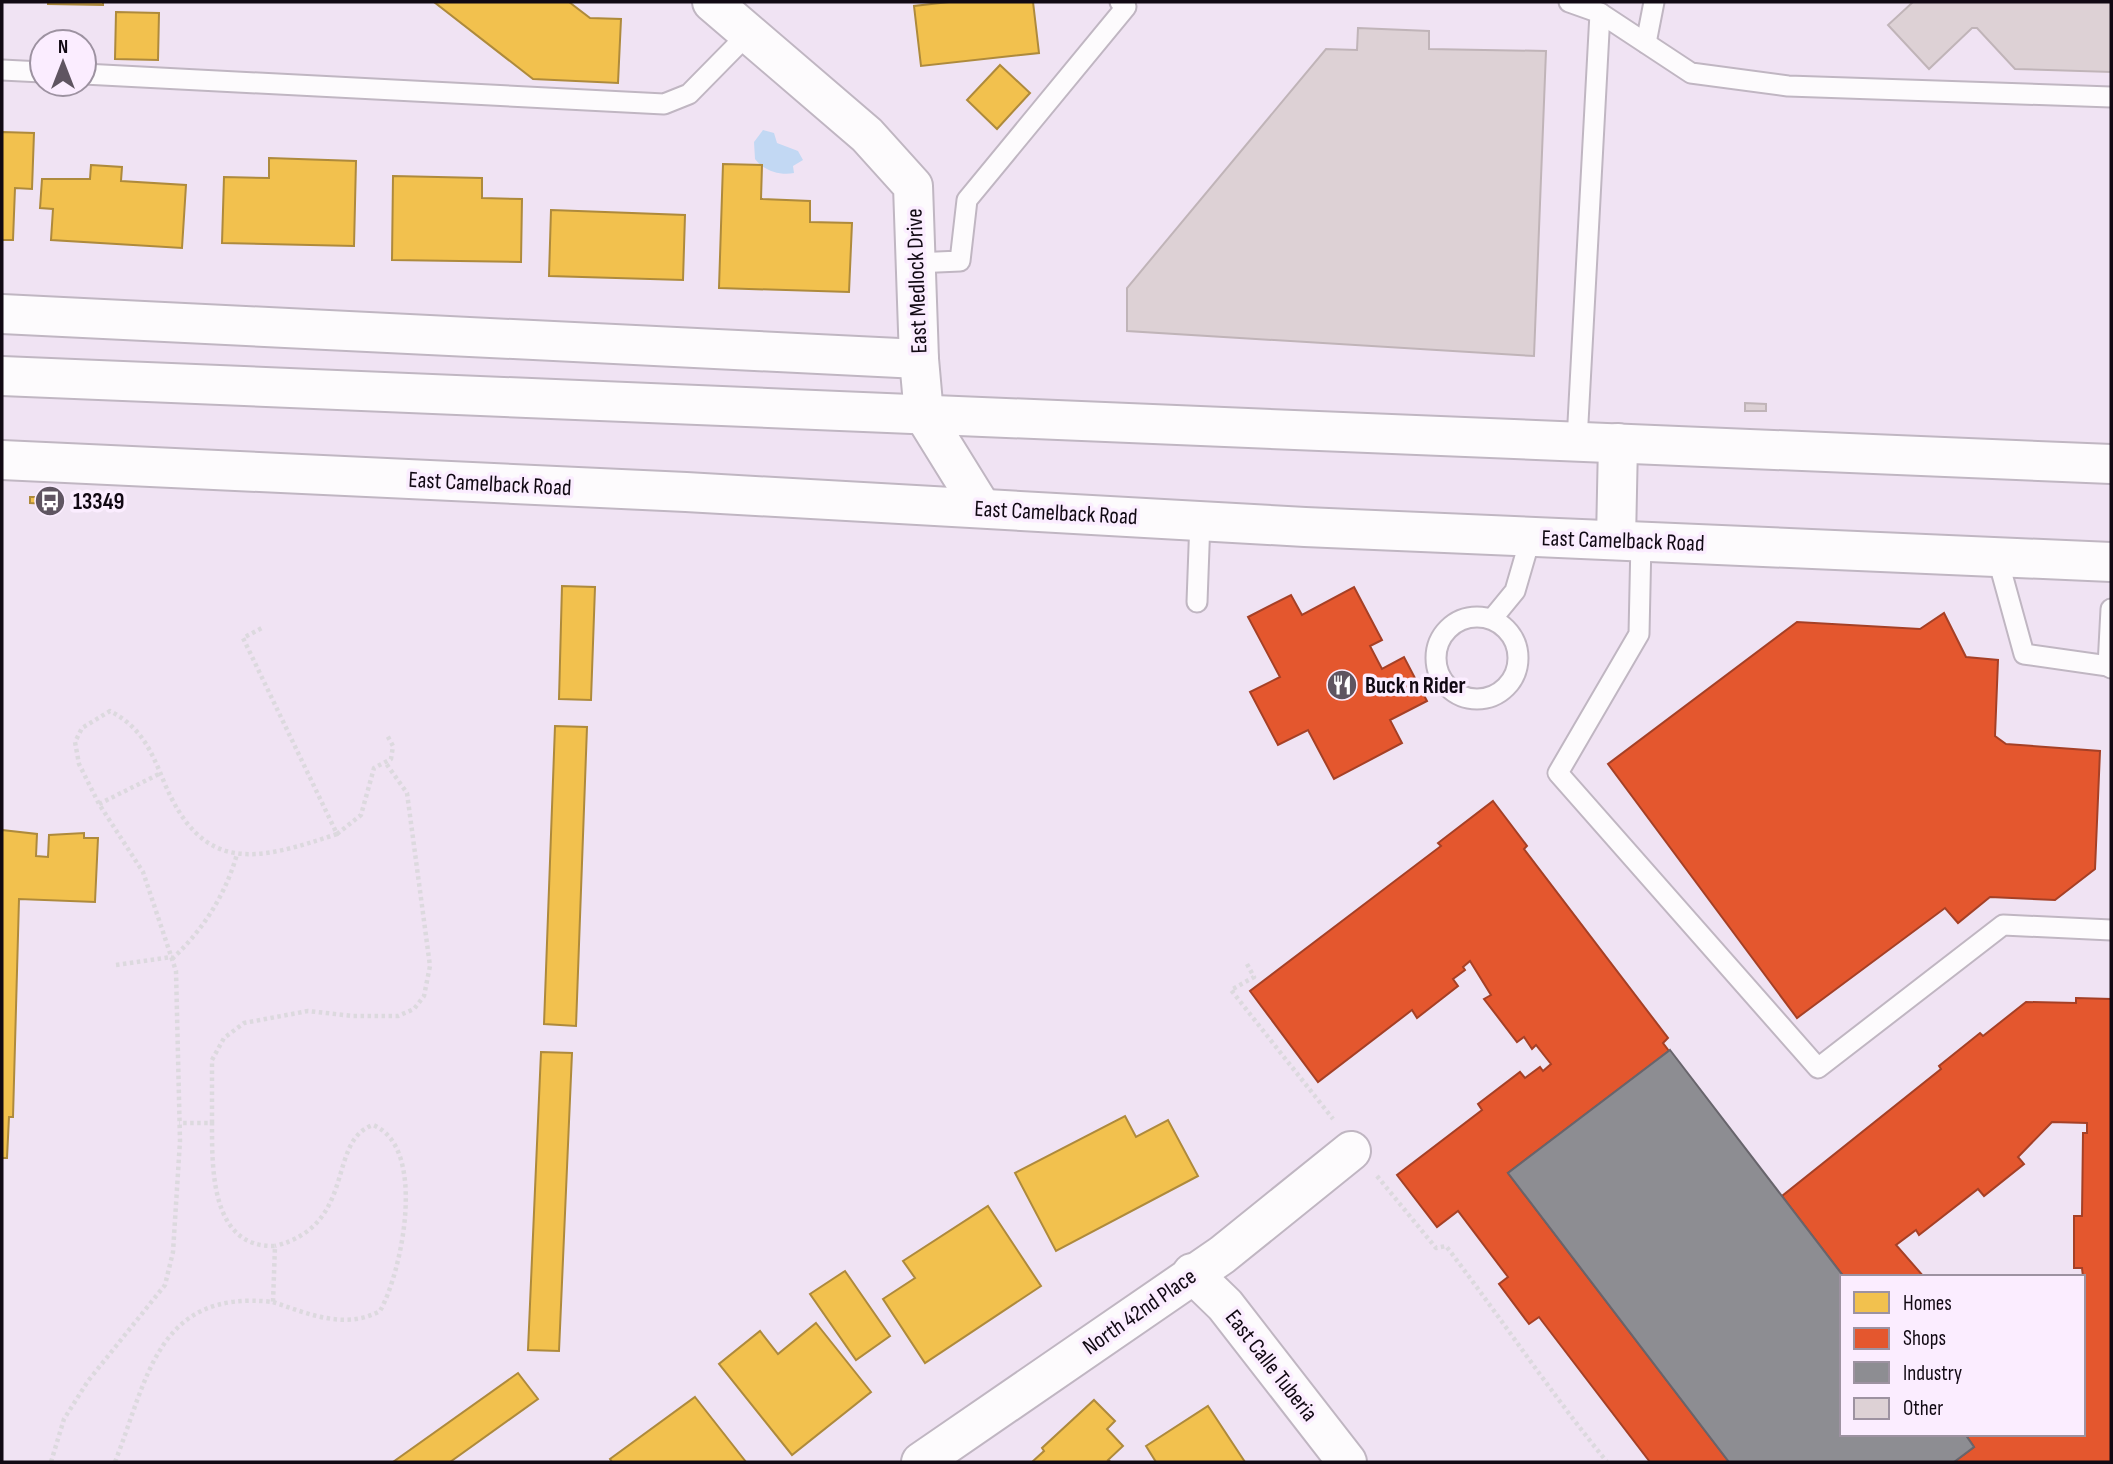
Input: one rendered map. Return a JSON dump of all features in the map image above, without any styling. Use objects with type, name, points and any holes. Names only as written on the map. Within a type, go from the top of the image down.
[{"type":"main road","name":"East Medlock Drive","points":[[712,2],[867,135],[913,186],[919,359],[924,415],[981,507]]},
{"type":"main road","points":[[2,314],[919,359]]},
{"type":"main road","points":[[2,376],[2111,464]]},
{"type":"main road","points":[[1618,443],[1628,540]]},
{"type":"main road","name":"East Camelback Road","points":[[2,460],[2111,562]]},
{"type":"main road","name":"North 42nd Place","points":[[921,1462],[1192,1273],[1222,1255],[1350,1152]]},
{"type":"main road","name":"East Calle Tuberia","points":[[1192,1273],[1225,1305],[1347,1462]]},
{"type":"lane","points":[[915,263],[960,261],[967,200],[1126,7],[1120,2]]},
{"type":"lane","points":[[1569,2],[1600,13],[1691,73],[1788,86],[2111,97]]},
{"type":"lane","points":[[1646,43],[1654,2]]},
{"type":"lane","points":[[1577,441],[1600,13]]},
{"type":"lane","points":[[98,75],[664,104],[689,94],[749,33]]},
{"type":"lane","points":[[2,70],[28,71]]},
{"type":"lane","points":[[1197,603],[1200,520]]},
{"type":"lane","points":[[1492,620],[1515,591],[1531,536]]},
{"type":"lane","points":[[1628,540],[1639,634],[1558,773],[1818,1068],[2003,925],[2111,930]]},
{"type":"lane","points":[[1997,556],[2024,654],[2110,667],[2111,609]]},
{"type":"lane","points":[[1477,617],[1492,620],[1502,626],[1517,647],[1515,673],[1508,685],[1485,698],[1458,695],[1439,675],[1437,648],[1452,624],[1477,617]]},
{"type":"path","points":[[262,628],[243,638],[337,834]]},
{"type":"path","points":[[51,1462],[64,1419],[88,1381],[165,1285],[173,1252],[179,1124],[176,971],[143,872],[99,804],[79,764],[75,742],[82,728],[110,711],[130,722],[153,754],[186,822],[210,846],[246,857],[283,852],[337,834],[361,815],[369,778],[374,768],[391,759],[393,746],[387,735]]},
{"type":"path","points":[[115,1462],[141,1387],[166,1336],[181,1323],[221,1304],[251,1299],[351,1322],[380,1311],[400,1259],[406,1205],[400,1162],[394,1142],[383,1130],[373,1125],[357,1133],[348,1151],[337,1190],[322,1220],[292,1242],[258,1247],[248,1243],[236,1234],[222,1212],[214,1183],[212,1060],[223,1038],[244,1023],[307,1011],[353,1016],[398,1016],[414,1009],[424,996],[430,966],[407,793],[386,762]]},
{"type":"path","points":[[99,804],[161,773]]},
{"type":"path","points":[[116,965],[172,958],[189,943],[231,878],[237,853]]},
{"type":"path","points":[[1247,964],[1254,977],[1231,990],[1291,1066]]},
{"type":"path","points":[[179,1124],[212,1123]]},
{"type":"path","points":[[273,1302],[275,1246]]},
{"type":"path","points":[[1446,1246],[1551,1393],[1607,1462]]},
{"type":"water","points":[[763,130],[774,133],[777,143],[798,151],[803,160],[793,166],[794,173],[772,171],[755,159],[754,142]]},
{"type":"building: Homes","points":[[103,2],[103,5],[48,4]]},
{"type":"building: Homes","points":[[434,2],[569,2],[590,18],[621,19],[618,83],[533,79]]},
{"type":"building: Homes","points":[[949,2],[1033,2],[1039,53],[921,66],[914,6]]},
{"type":"building: Homes","points":[[116,12],[159,13],[158,60],[115,59]]},
{"type":"building: Homes","points":[[1000,65],[1030,93],[997,129],[967,100]]},
{"type":"building: Homes","points":[[2,132],[34,133],[32,189],[15,188],[13,240],[2,240]]},
{"type":"building: Homes","points":[[269,158],[356,161],[354,246],[222,243],[224,177],[269,178]]},
{"type":"building: Homes","points":[[723,164],[762,165],[761,199],[810,201],[810,222],[852,223],[849,292],[719,288]]},
{"type":"building: Homes","points":[[91,165],[122,167],[121,181],[186,185],[182,248],[51,240],[53,209],[40,208],[42,179],[90,179]]},
{"type":"building: Homes","points":[[393,176],[482,178],[482,198],[522,199],[521,262],[392,260]]},
{"type":"building: Homes","points":[[551,210],[685,215],[683,280],[549,276]]},
{"type":"building: Homes","points":[[30,497],[48,497],[48,504],[30,503]]},
{"type":"building: Homes","points":[[562,586],[595,587],[591,700],[559,699]]},
{"type":"building: Homes","points":[[555,726],[587,727],[576,1026],[544,1024]]},
{"type":"building: Homes","points":[[2,830],[37,834],[36,856],[48,857],[49,835],[84,833],[84,838],[98,838],[95,902],[19,899],[13,1117],[9,1117],[7,1158],[2,1158]]},
{"type":"building: Homes","points":[[541,1052],[572,1053],[559,1351],[528,1350]]},
{"type":"building: Homes","points":[[1125,1116],[1136,1137],[1168,1120],[1198,1176],[1056,1251],[1015,1173]]},
{"type":"building: Homes","points":[[988,1206],[1041,1286],[925,1363],[883,1299],[915,1278],[903,1261]]},
{"type":"building: Homes","points":[[845,1271],[890,1336],[856,1360],[810,1294]]},
{"type":"building: Homes","points":[[816,1323],[871,1392],[792,1455],[719,1364],[760,1331],[778,1354]]},
{"type":"building: Homes","points":[[518,1373],[538,1399],[450,1462],[393,1462]]},
{"type":"building: Homes","points":[[695,1397],[746,1462],[612,1462],[610,1459]]},
{"type":"building: Homes","points":[[1094,1400],[1115,1421],[1107,1429],[1123,1446],[1108,1460],[1111,1462],[1032,1462],[1044,1451],[1042,1448]]},
{"type":"building: Homes","points":[[1208,1406],[1245,1462],[1156,1462],[1146,1446]]},
{"type":"building: Shops","name":"Buck n Rider","points":[[1354,587],[1382,640],[1370,646],[1382,669],[1404,657],[1427,701],[1390,720],[1402,743],[1334,779],[1308,730],[1278,745],[1250,692],[1280,677],[1248,617],[1291,595],[1302,615]]},
{"type":"building: Shops","points":[[1944,613],[1966,657],[1998,660],[1995,736],[2006,744],[2100,751],[2095,869],[2055,900],[1990,897],[1958,923],[1945,908],[1797,1018],[1608,764],[1797,622],[1920,629]]},
{"type":"building: Shops","points":[[1493,801],[1527,846],[1524,849],[1668,1038],[1663,1043],[1669,1051],[1508,1173],[1729,1462],[1650,1462],[1539,1317],[1529,1324],[1499,1284],[1508,1277],[1458,1211],[1437,1227],[1397,1175],[1482,1110],[1478,1104],[1520,1072],[1525,1078],[1540,1067],[1543,1071],[1551,1064],[1536,1045],[1532,1049],[1524,1037],[1517,1042],[1484,999],[1491,995],[1470,961],[1463,967],[1465,970],[1453,979],[1458,986],[1417,1018],[1412,1010],[1318,1082],[1250,991],[1441,846],[1438,843]]},
{"type":"building: Shops","points":[[2076,998],[2111,999],[2111,1462],[1954,1462],[1974,1447],[1966,1436],[2085,1436],[2085,1275],[2082,1268],[2074,1268],[2074,1216],[2082,1216],[2083,1133],[2087,1133],[2087,1123],[2052,1122],[2018,1157],[2024,1164],[1984,1196],[1978,1189],[1919,1235],[1916,1230],[1896,1245],[1922,1275],[1842,1275],[1782,1196],[1941,1069],[1939,1066],[1980,1033],[1983,1036],[2026,1002],[2076,1003]]},
{"type":"building: Industry","points":[[1670,1050],[1842,1275],[1840,1275],[1840,1436],[1966,1436],[1974,1447],[1954,1462],[1729,1462],[1508,1173]]},
{"type":"building: Other","points":[[1913,2],[2111,2],[2111,72],[2015,69],[1977,28],[1972,28],[1929,69],[1888,25]]},
{"type":"building: Other","points":[[1358,28],[1429,31],[1429,49],[1546,51],[1534,356],[1127,331],[1127,288],[1326,49],[1357,50]]},
{"type":"building: Other","points":[[1745,403],[1766,404],[1766,411],[1745,411]]},
{"type":"place","name":"13349","points":[[50,501]]},
{"type":"place","name":"Buck n Rider","points":[[1342,685]]}]
